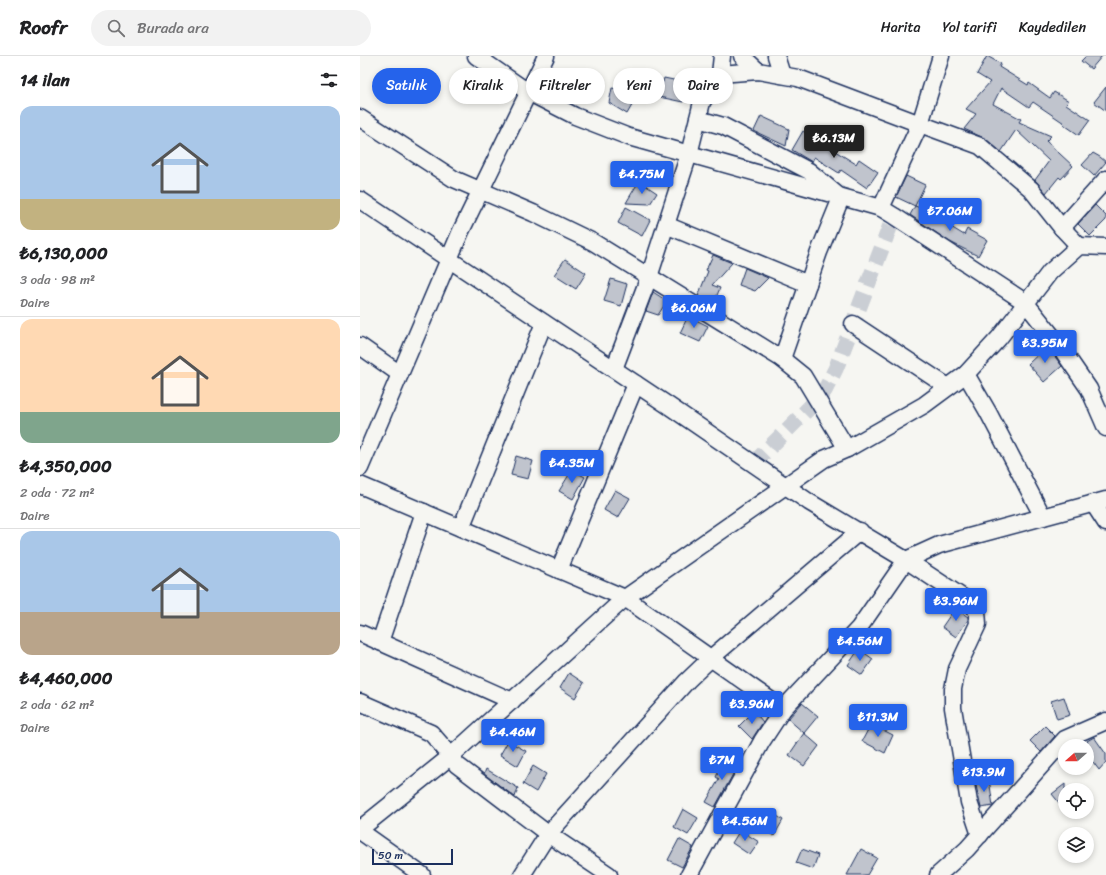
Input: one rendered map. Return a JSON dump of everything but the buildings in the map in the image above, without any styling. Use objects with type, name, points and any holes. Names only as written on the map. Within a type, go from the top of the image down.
[{"type":"street","points":[[476,56],[526,91]]},
{"type":"street","points":[[540,68],[546,56]]},
{"type":"street","points":[[721,68],[722,56]]},
{"type":"street","points":[[742,56],[758,71]]},
{"type":"street","points":[[776,56],[782,75]]},
{"type":"street","points":[[881,208],[920,124],[941,56]]},
{"type":"street","points":[[733,73],[758,71],[798,78],[980,146],[1031,189],[1062,228],[1079,246]]},
{"type":"street","points":[[360,468],[449,259],[480,190],[526,96]]},
{"type":"street","points":[[552,104],[575,116],[629,137],[841,198],[881,208],[1025,302],[1056,341],[1089,389],[1106,428]]},
{"type":"street","points":[[614,369],[649,277],[689,154],[702,104]]},
{"type":"street","points":[[360,118],[454,179],[533,213],[593,242],[782,359],[803,376],[847,449]]},
{"type":"street","points":[[698,119],[723,126],[809,171],[841,198]]},
{"type":"street","points":[[1062,228],[1106,179]]},
{"type":"street","points":[[782,359],[808,284],[841,198]]},
{"type":"street","points":[[360,200],[614,369],[786,486],[906,560],[971,603],[978,615],[976,628],[957,669],[952,698],[966,788],[980,835]]},
{"type":"street","points":[[666,225],[808,284]]},
{"type":"street","points":[[422,875],[360,830],[451,756],[625,598],[824,459],[847,449],[924,405],[966,374],[999,338],[1025,302],[1050,272],[1079,246],[1106,246]]},
{"type":"street","points":[[461,528],[544,323]]},
{"type":"street","points":[[853,324],[948,387]]},
{"type":"street","points":[[360,346],[400,374]]},
{"type":"street","points":[[966,374],[988,412],[1042,517]]},
{"type":"street","points":[[559,570],[636,384]]},
{"type":"street","points":[[360,485],[625,598],[783,709]]},
{"type":"street","points":[[689,875],[762,741],[783,709],[859,628],[906,560],[939,545],[1100,502],[1106,523]]},
{"type":"street","points":[[380,642],[424,512]]},
{"type":"street","points":[[522,875],[548,834],[711,658],[860,531]]},
{"type":"street","points":[[360,633],[512,700]]},
{"type":"street","points":[[360,702],[431,733],[457,765],[548,834],[609,875]]},
{"type":"street","points":[[938,875],[967,849],[1065,739],[1106,721]]},
{"type":"tunnel","points":[[753,464],[819,398],[825,390],[836,368],[894,216]]}]
